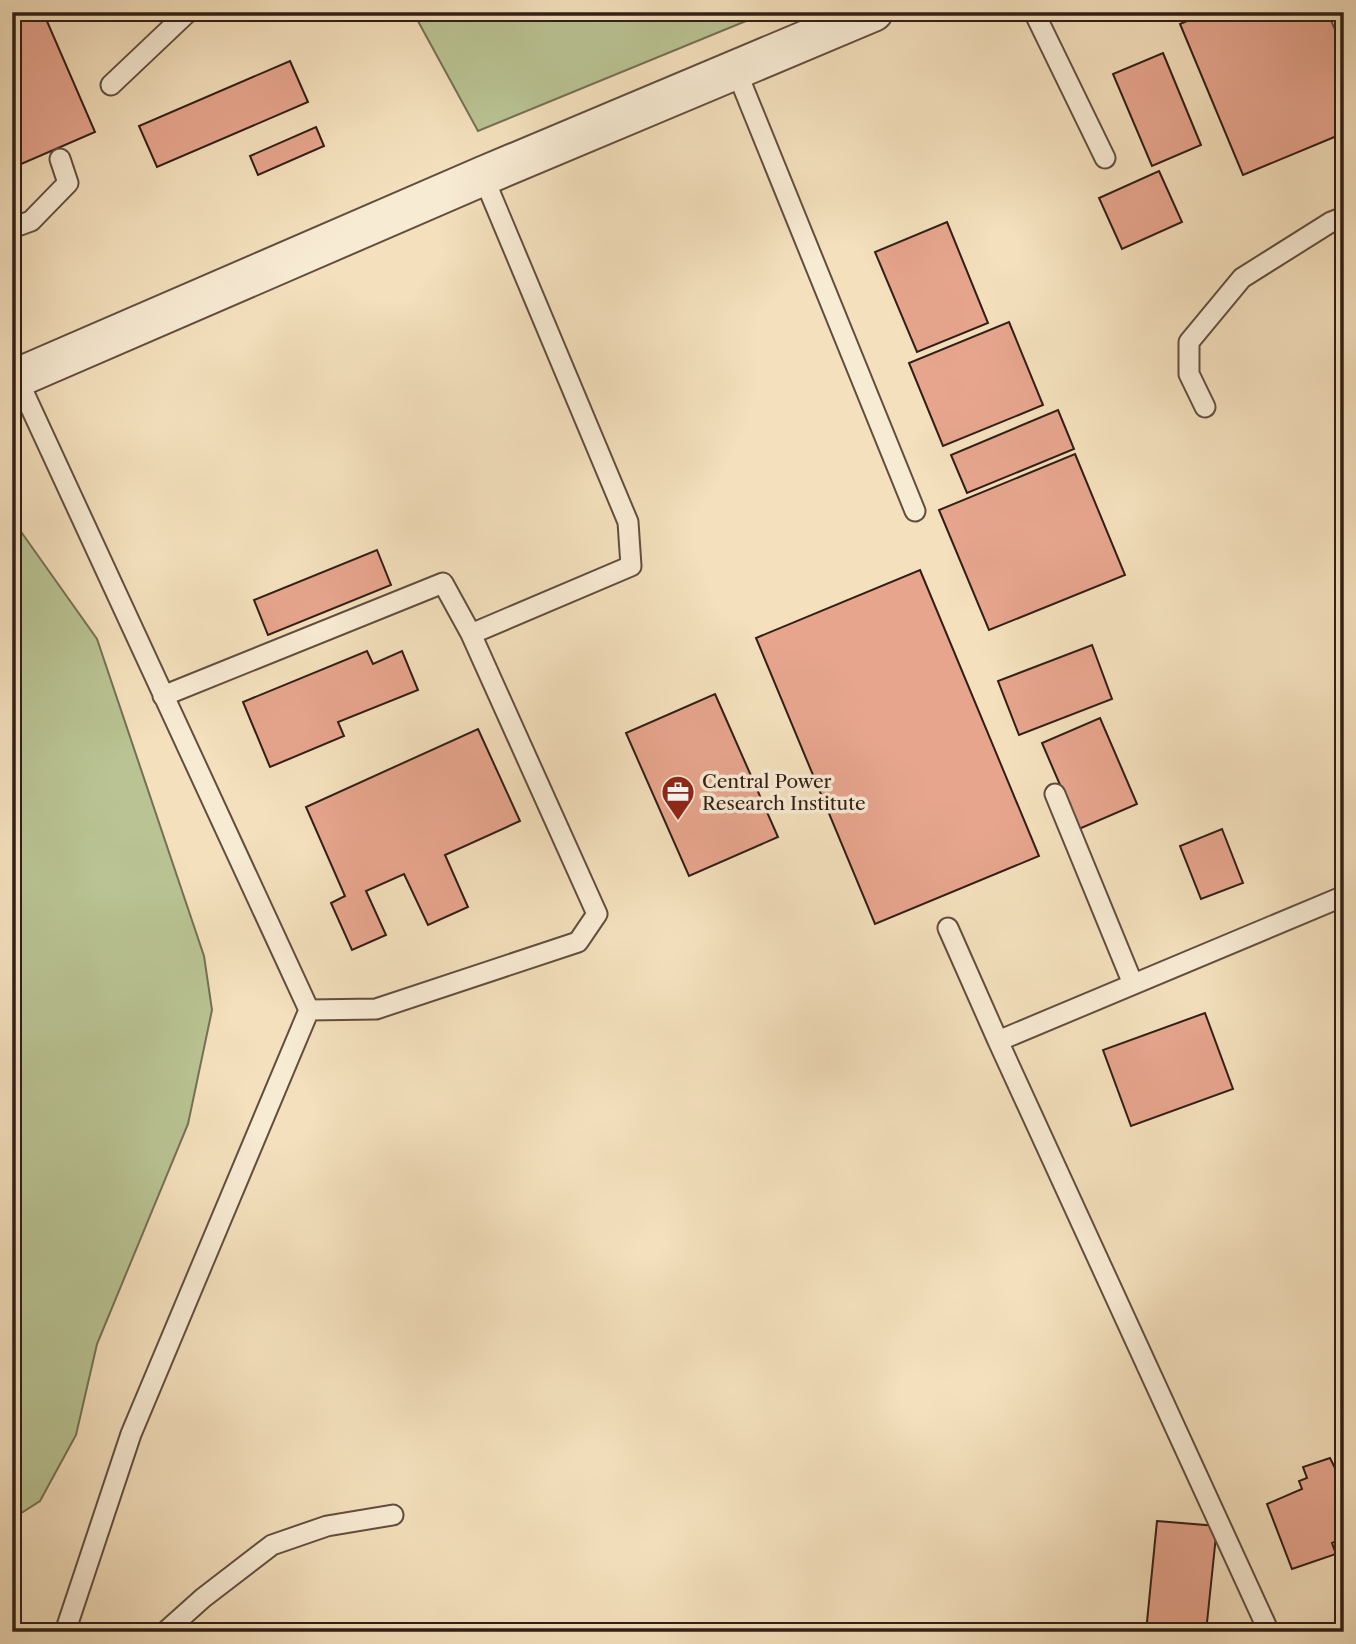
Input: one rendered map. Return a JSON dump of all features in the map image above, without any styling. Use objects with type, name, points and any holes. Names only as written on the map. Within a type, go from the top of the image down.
[{"type":"street","points":[[15,379],[483,176],[873,12]]},
{"type":"lane","points":[[111,85],[188,12]]},
{"type":"lane","points":[[1034,12],[1105,158]]},
{"type":"lane","points":[[1339,12],[1344,24]]},
{"type":"lane","points":[[736,70],[915,511]]},
{"type":"lane","points":[[12,228],[31,221],[68,183],[60,159]]},
{"type":"lane","points":[[471,634],[631,566],[628,522],[483,176]]},
{"type":"lane","points":[[1205,407],[1189,374],[1189,342],[1242,278],[1344,216]]},
{"type":"lane","points":[[15,379],[309,1010],[131,1434],[65,1632]]},
{"type":"lane","points":[[163,696],[443,583],[471,634],[597,914],[578,942],[477,976],[376,1009],[309,1010]]},
{"type":"lane","points":[[1055,794],[1133,984]]},
{"type":"lane","points":[[998,1041],[1344,896]]},
{"type":"lane","points":[[948,928],[1269,1632]]},
{"type":"lane","points":[[165,1632],[203,1598],[272,1545],[327,1526],[394,1515]]},
{"type":"green space","points":[[413,12],[768,12],[478,131]]},
{"type":"green space","points":[[12,519],[97,639],[204,956],[212,1010],[188,1124],[97,1344],[76,1435],[40,1501],[12,1519]]},
{"type":"building","points":[[12,12],[43,12],[95,132],[12,168]]},
{"type":"building","points":[[1207,12],[1335,12],[1344,34],[1344,133],[1243,175],[1180,24]]},
{"type":"building","points":[[1163,53],[1201,145],[1152,166],[1113,74]]},
{"type":"building","points":[[290,61],[308,102],[157,167],[139,126]]},
{"type":"building","points":[[316,127],[324,146],[258,175],[250,156]]},
{"type":"building","points":[[1159,171],[1182,222],[1122,249],[1099,198]]},
{"type":"building","points":[[947,222],[988,323],[917,352],[875,252]]},
{"type":"building","points":[[1009,322],[1043,405],[943,446],[909,363]]},
{"type":"building","points":[[1058,410],[1074,449],[967,493],[951,455]]},
{"type":"building","points":[[1075,454],[1125,575],[989,630],[939,510]]},
{"type":"building","points":[[377,550],[391,585],[268,635],[254,600]]},
{"type":"building","points":[[920,570],[1039,856],[875,924],[756,638]]},
{"type":"building","points":[[1092,645],[1112,699],[1019,735],[998,681]]},
{"type":"building","points":[[367,651],[373,664],[402,651],[418,690],[338,722],[344,736],[270,767],[243,702]]},
{"type":"building","points":[[715,694],[778,837],[689,876],[626,733]]},
{"type":"building","points":[[1100,718],[1137,804],[1079,829],[1042,743]]},
{"type":"building","points":[[478,729],[520,821],[445,855],[468,907],[428,925],[404,874],[366,891],[386,935],[352,950],[331,903],[345,896],[306,807]]},
{"type":"building","points":[[1222,829],[1243,883],[1201,899],[1180,846]]},
{"type":"building","points":[[1205,1013],[1233,1089],[1131,1126],[1103,1050]]},
{"type":"building","points":[[1330,1458],[1338,1474],[1344,1472],[1344,1530],[1337,1532],[1339,1540],[1332,1543],[1336,1554],[1292,1569],[1267,1504],[1302,1489],[1299,1481],[1307,1478],[1303,1467]]},
{"type":"building","points":[[1157,1521],[1217,1526],[1206,1632],[1146,1632]]},
{"type":"place","name":"Central Power Research Institute","points":[[678,822]]}]
